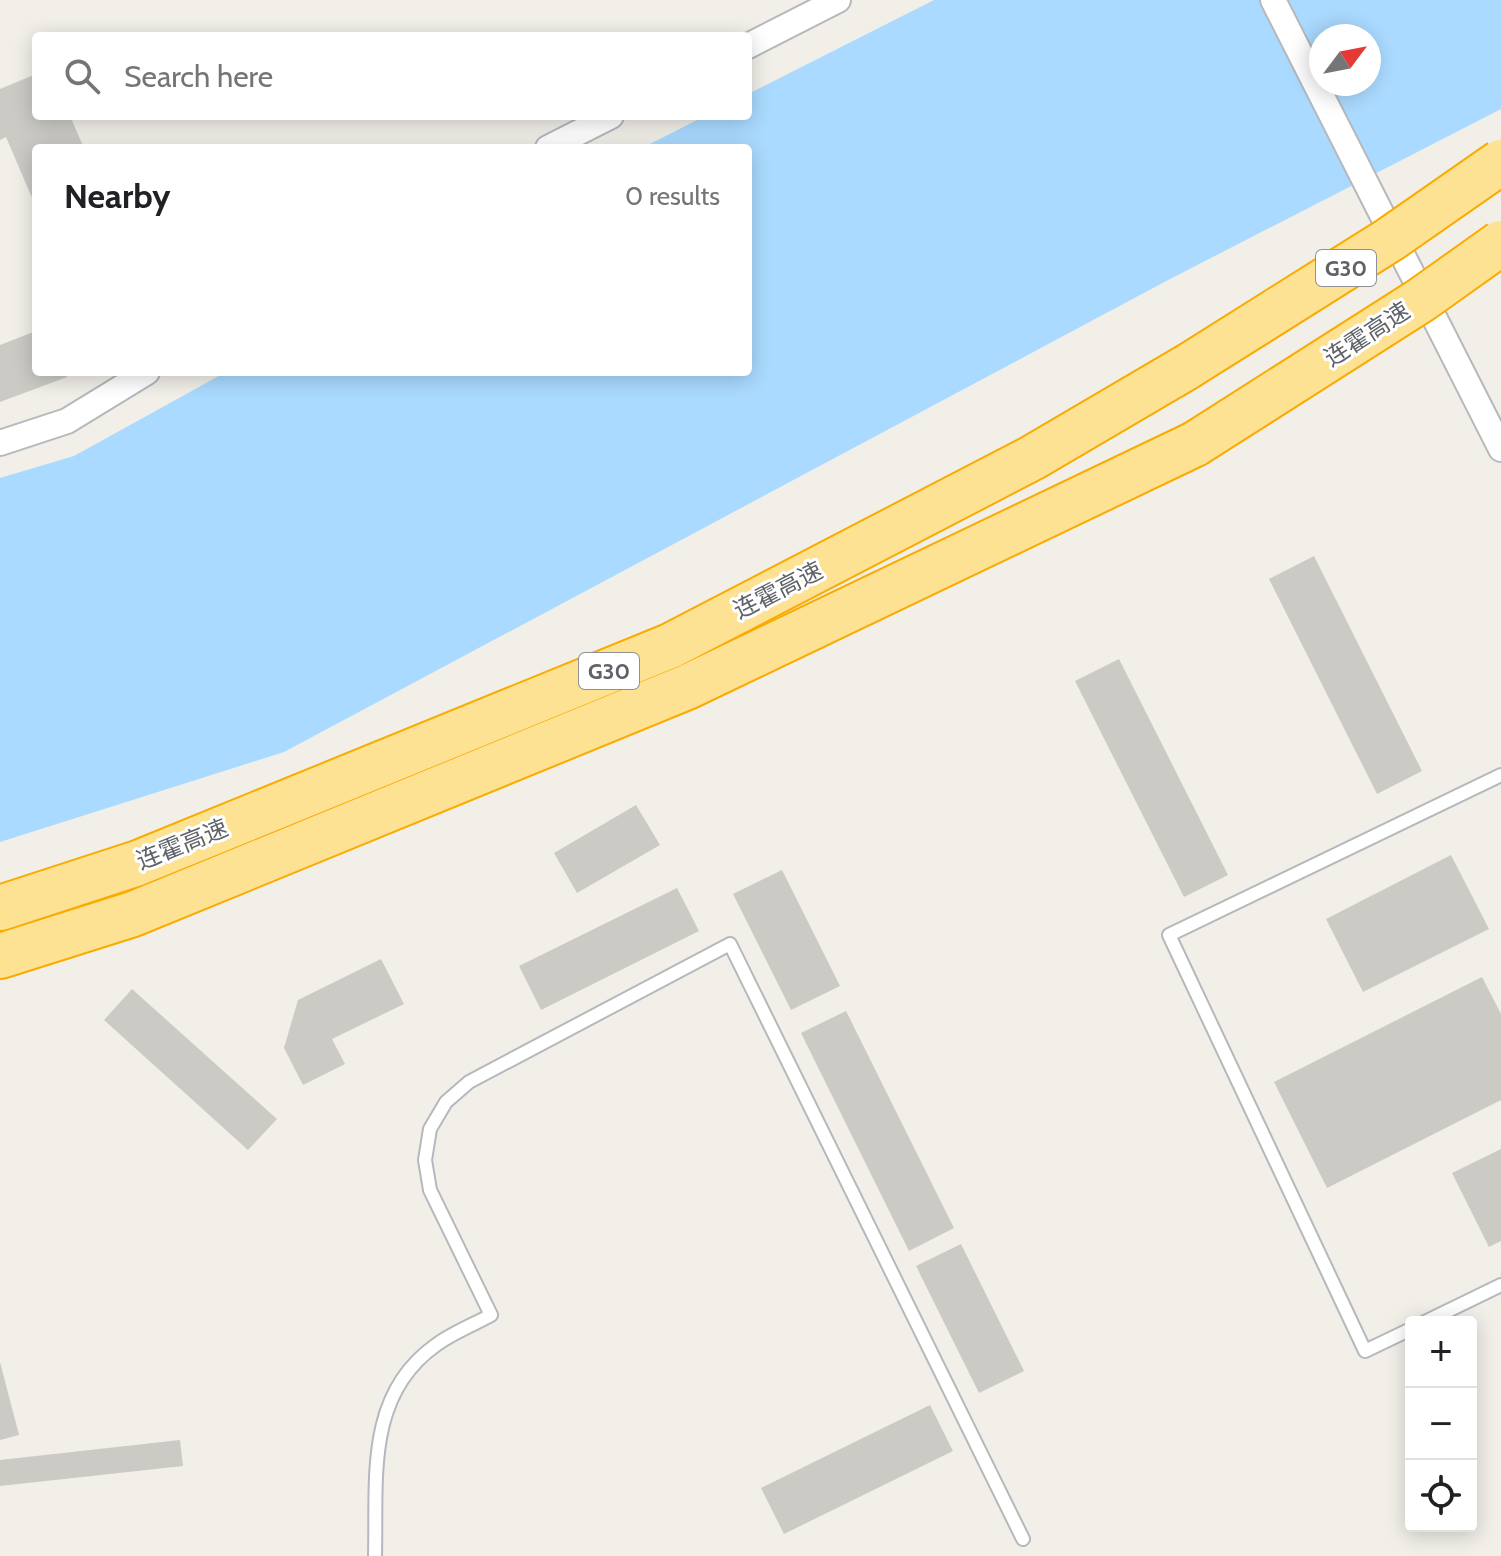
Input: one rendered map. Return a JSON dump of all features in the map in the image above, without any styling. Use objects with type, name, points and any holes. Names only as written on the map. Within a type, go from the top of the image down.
[{"type":"highway","name":"连霍高速","points":[[0,908],[138,863],[670,646],[1032,458],[1187,367],[1389,240],[1501,162]]},
{"type":"highway","name":"连霍高速","points":[[0,956],[133,914],[687,687],[1195,444],[1421,300],[1501,243]]},
{"type":"street","points":[[752,44],[838,0]]},
{"type":"street","points":[[1273,0],[1501,449]]},
{"type":"street","points":[[556,144],[603,120]]},
{"type":"street","points":[[0,443],[67,421],[140,376]]},
{"type":"lane","points":[[1405,1332],[1365,1351],[1169,935],[1501,775]]},
{"type":"lane","points":[[375,1556],[378,1442],[387,1404],[407,1370],[436,1344],[491,1315],[430,1190],[425,1160],[430,1129],[446,1102],[469,1082],[730,944],[1023,1539]]},
{"type":"lane","points":[[1437,1316],[1501,1285]]},
{"type":"water","points":[[934,0],[1501,0],[1501,109],[1170,279],[284,752],[0,842],[0,478],[74,456],[219,376],[752,376],[752,144],[650,144],[697,120],[752,120],[752,92]]},
{"type":"building","points":[[32,76],[32,120],[72,120],[82,144],[32,144],[32,198],[6,137],[0,140],[0,89]]},
{"type":"building","points":[[32,333],[32,376],[67,377],[0,402],[0,345]]},
{"type":"building","points":[[1314,556],[1422,771],[1377,794],[1269,579]]},
{"type":"building","points":[[1119,659],[1228,875],[1184,897],[1075,681]]},
{"type":"building","points":[[636,805],[660,845],[577,893],[554,853]]},
{"type":"building","points":[[1451,855],[1489,929],[1363,992],[1326,919]]},
{"type":"building","points":[[782,870],[840,986],[791,1010],[733,894]]},
{"type":"building","points":[[677,888],[699,931],[541,1010],[519,966]]},
{"type":"building","points":[[381,959],[404,1004],[332,1039],[345,1064],[303,1085],[284,1048],[298,1000]]},
{"type":"building","points":[[1482,977],[1501,1014],[1501,1100],[1327,1188],[1274,1082]]},
{"type":"building","points":[[132,989],[277,1119],[248,1150],[104,1020]]},
{"type":"building","points":[[846,1011],[954,1228],[909,1251],[801,1033]]},
{"type":"building","points":[[1501,1149],[1501,1241],[1489,1247],[1452,1173]]},
{"type":"building","points":[[961,1244],[1024,1371],[979,1393],[916,1266]]},
{"type":"building","points":[[0,1362],[19,1435],[0,1440]]},
{"type":"building","points":[[930,1405],[953,1451],[784,1534],[761,1488]]},
{"type":"building","points":[[180,1440],[183,1466],[0,1486],[0,1460]]}]
